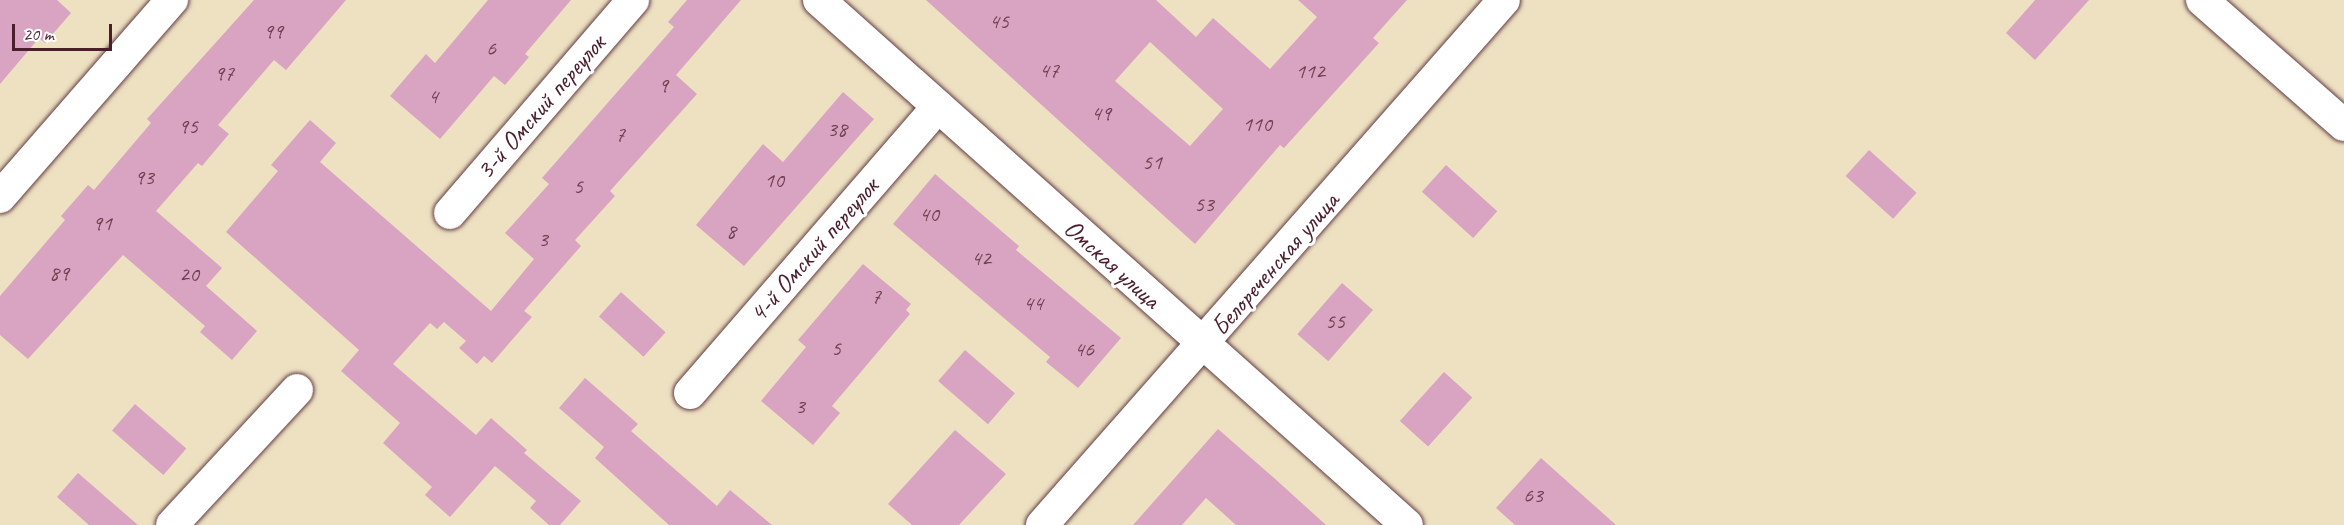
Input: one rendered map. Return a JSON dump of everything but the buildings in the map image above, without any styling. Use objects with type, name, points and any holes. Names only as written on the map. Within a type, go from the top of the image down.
[{"type":"street","points":[[0,197],[172,0]]},
{"type":"street","name":"3-й Омский переулок","points":[[450,213],[633,0]]},
{"type":"street","name":"Омская улица","points":[[819,0],[1203,346],[1407,525]]},
{"type":"street","name":"Белореченская улица","points":[[1042,525],[1203,346],[1504,0]]},
{"type":"street","points":[[2202,0],[2344,125]]},
{"type":"street","name":"4-й Омский переулок","points":[[690,393],[938,107]]},
{"type":"street","points":[[172,525],[297,390]]}]
